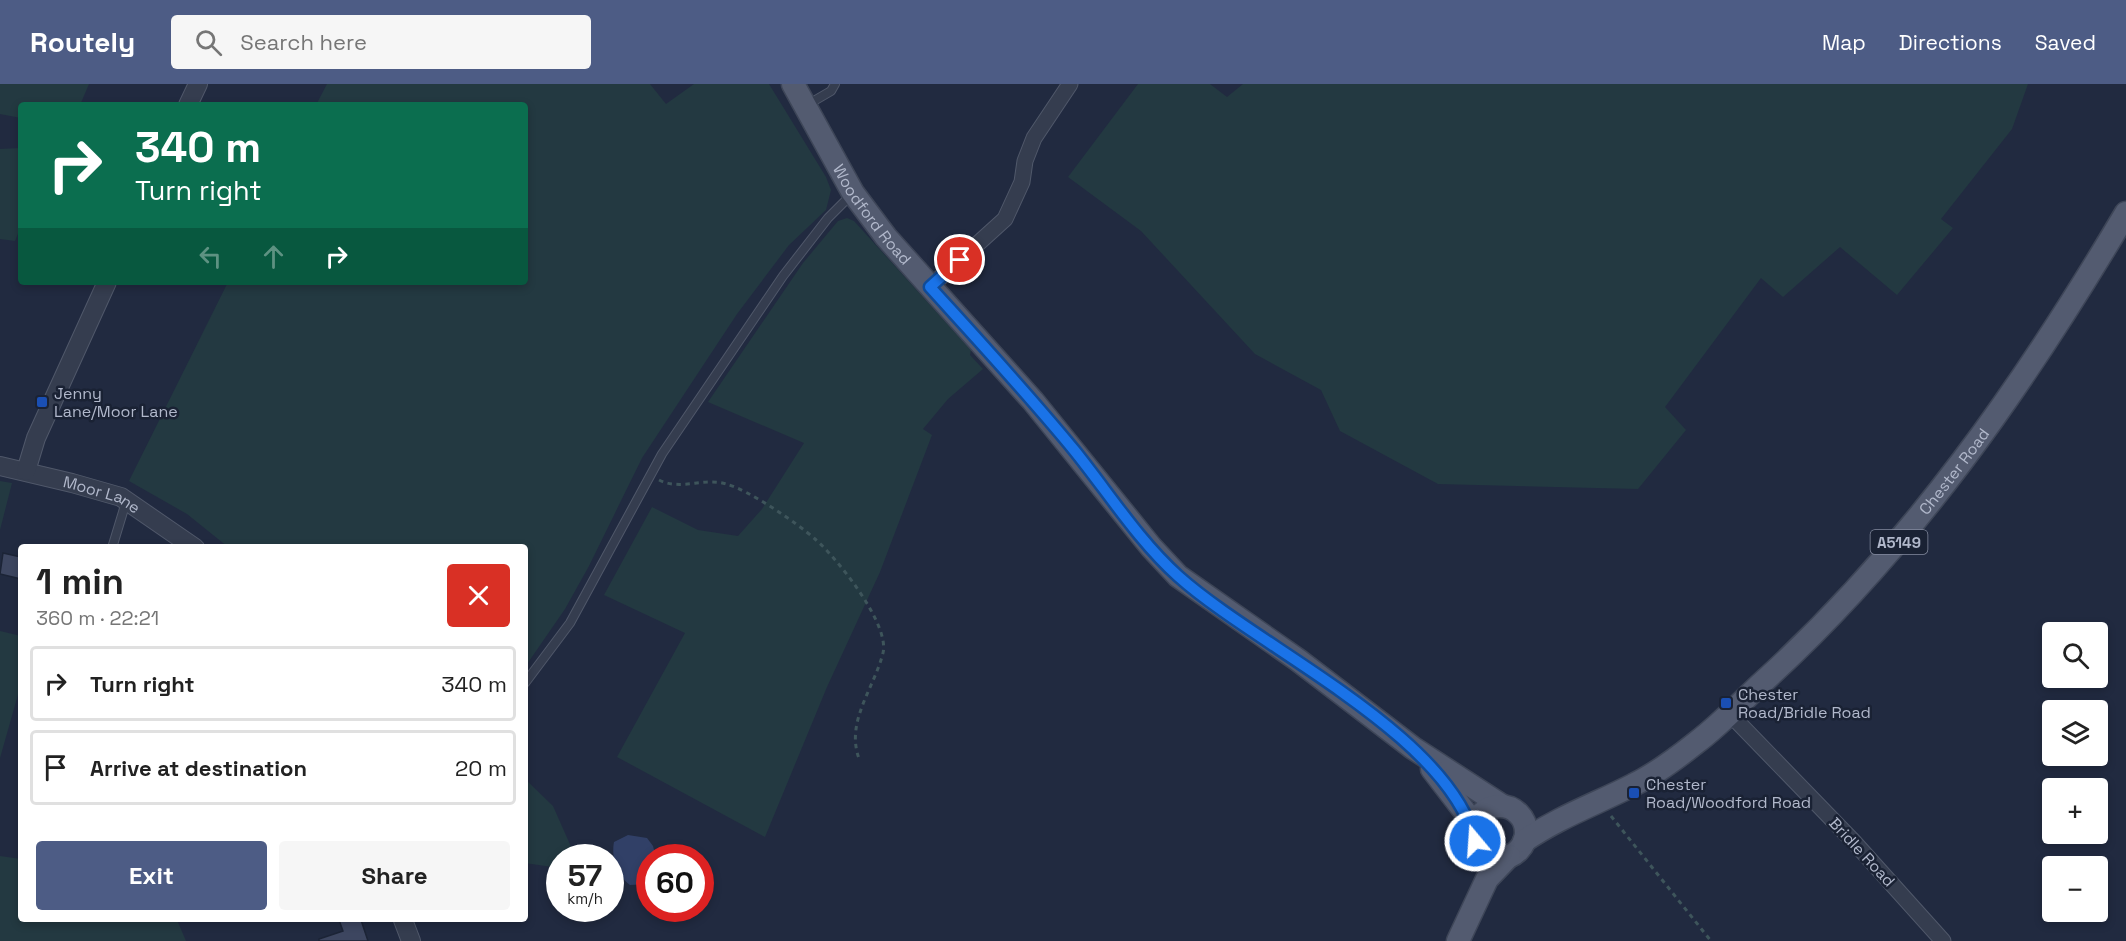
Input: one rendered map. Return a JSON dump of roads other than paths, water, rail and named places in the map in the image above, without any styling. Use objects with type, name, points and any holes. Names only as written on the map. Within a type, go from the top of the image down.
[{"type":"main road","name":"Woodford Road","points":[[793,84],[853,193],[930,287],[1033,400],[1151,547],[1178,576],[1298,660],[1413,747],[1507,807]]},
{"type":"main road","name":"Chester Road","points":[[1458,941],[1473,905],[1488,879],[1517,849],[1554,821],[1634,785],[1664,767],[1699,741],[1829,620],[1933,502],[1972,451],[2063,318],[2126,213]]},
{"type":"main road","name":"Woodford Road","points":[[1413,747],[1465,812],[1474,836]]},
{"type":"main road","name":"Chester Road","points":[[1507,807],[1535,811],[1598,800]]},
{"type":"main road","points":[[1507,807],[1525,823],[1517,849],[1501,858],[1485,854],[1474,836],[1475,822],[1485,810],[1507,807]]},
{"type":"main road","name":"Chester Road","points":[[1473,905],[1476,865],[1474,836]]},
{"type":"street","points":[[189,102],[198,84]]},
{"type":"street","points":[[930,287],[1005,219],[1022,182],[1025,161],[1034,138],[1070,84]]},
{"type":"street","points":[[26,471],[36,438],[106,285]]},
{"type":"street","name":"Moor Lane","points":[[0,466],[26,471],[127,501],[189,544]]},
{"type":"street","name":"Bridle Road","points":[[1729,713],[1854,842],[1943,941]]},
{"type":"street","points":[[404,922],[411,941]]},
{"type":"lane","points":[[806,106],[831,91],[835,84]]},
{"type":"lane","points":[[528,679],[570,623],[650,475],[771,292],[828,218],[853,193]]},
{"type":"lane","points":[[113,544],[127,501]]},
{"type":"water","points":[[628,835],[647,838],[652,844],[636,844],[636,885],[630,885],[624,878],[624,844],[614,844]]},
{"type":"place","name":"Jenny Lane/Moor Lane","points":[[42,402]]},
{"type":"place","name":"Chester Road/Bridle Road","points":[[1726,703]]},
{"type":"place","name":"Chester Road/Woodford Road","points":[[1634,793]]}]
